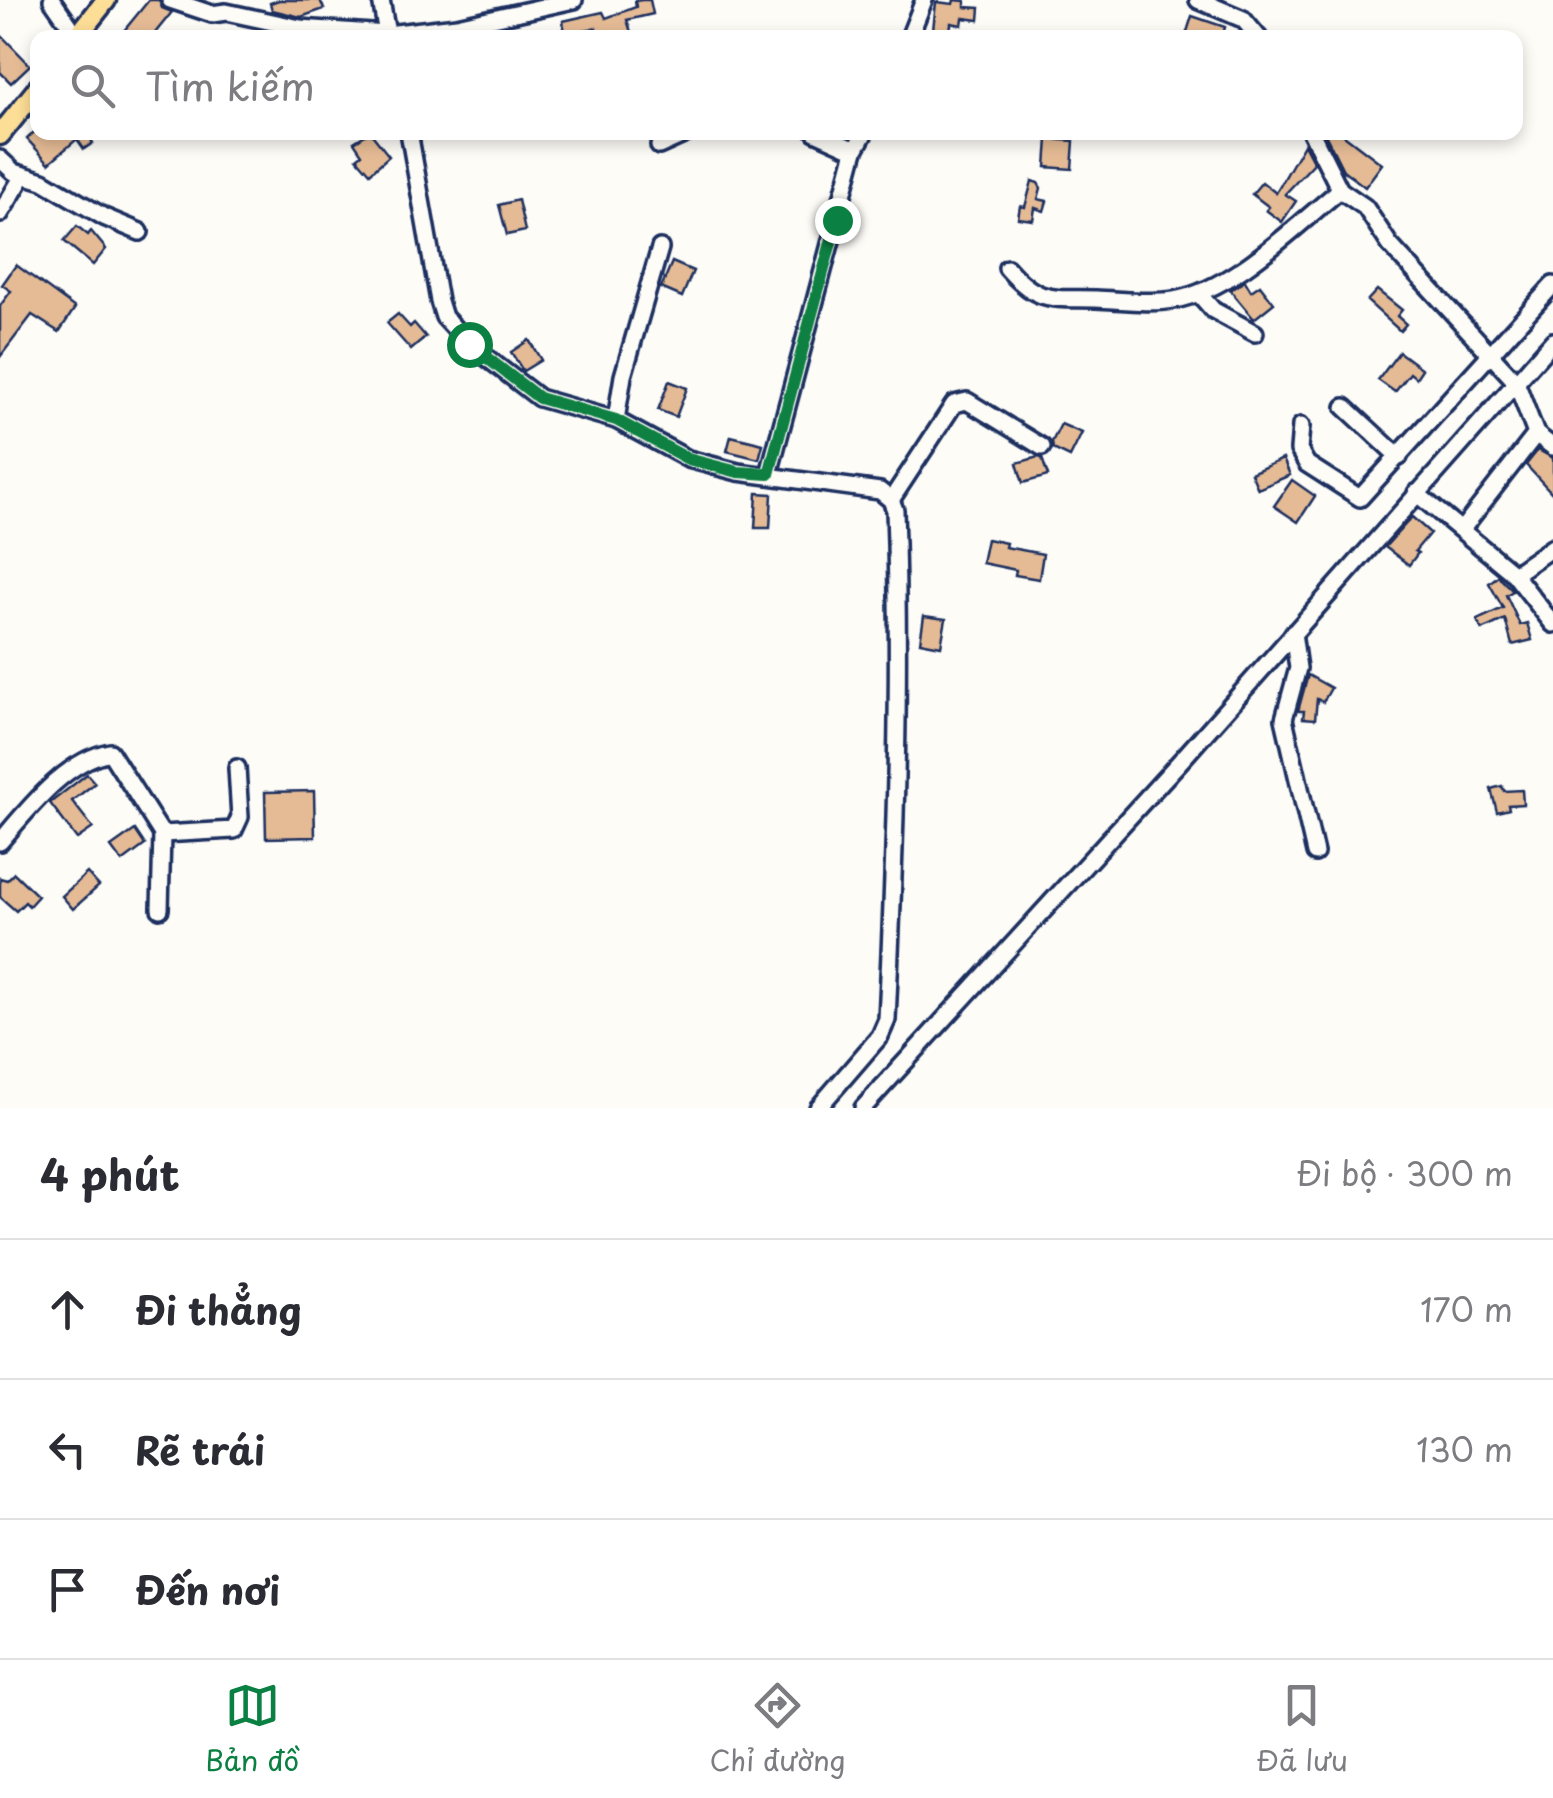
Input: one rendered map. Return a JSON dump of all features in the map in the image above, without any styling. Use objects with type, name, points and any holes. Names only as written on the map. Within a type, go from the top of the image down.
[{"type":"main road","points":[[82,30],[106,0]]},
{"type":"main road","points":[[0,135],[30,98]]},
{"type":"street","points":[[52,0],[72,30]]},
{"type":"street","points":[[170,0],[212,14],[226,12],[326,30]]},
{"type":"street","points":[[381,0],[390,30]]},
{"type":"street","points":[[428,30],[574,0]]},
{"type":"street","points":[[913,30],[924,0]]},
{"type":"street","points":[[1198,0],[1217,3],[1243,18],[1252,30]]},
{"type":"street","points":[[411,140],[444,318],[469,344],[539,398],[616,420],[688,459],[738,472],[858,486],[892,500],[899,611],[899,774],[887,1020],[880,1036],[818,1108]]},
{"type":"street","points":[[658,146],[672,140]]},
{"type":"street","points":[[832,140],[854,150]]},
{"type":"street","points":[[769,474],[854,150],[860,140]]},
{"type":"street","points":[[1315,140],[1340,190],[1364,207],[1390,246],[1504,369],[1536,434],[1553,447]]},
{"type":"street","points":[[0,159],[23,176],[44,181],[104,217],[140,232]]},
{"type":"street","points":[[0,214],[23,176]]},
{"type":"street","points":[[1007,268],[1031,292],[1043,298],[1169,301],[1199,294],[1239,272],[1340,190]]},
{"type":"street","points":[[616,420],[623,376],[660,248]]},
{"type":"street","points":[[863,1108],[1416,492],[1504,369],[1553,285]]},
{"type":"street","points":[[1199,294],[1214,310],[1255,333]]},
{"type":"street","points":[[1301,426],[1299,450],[1307,464],[1360,498],[1399,457],[1504,369],[1553,341]]},
{"type":"street","points":[[892,500],[954,404],[960,401],[968,401],[1042,447]]},
{"type":"street","points":[[1344,407],[1399,457]]},
{"type":"street","points":[[1462,528],[1536,434]]},
{"type":"street","points":[[1416,492],[1514,574],[1553,624]]},
{"type":"street","points":[[1514,574],[1553,547]]},
{"type":"street","points":[[1293,633],[1298,668],[1284,719],[1315,852]]},
{"type":"street","points":[[0,842],[42,791],[99,754],[110,752],[162,834],[160,909]]},
{"type":"street","points":[[162,834],[234,830],[240,817],[237,768]]},
{"type":"building","points":[[149,0],[159,0],[162,8],[172,12],[157,30],[125,30]]},
{"type":"building","points":[[320,0],[324,9],[301,17],[272,10],[270,3]]},
{"type":"building","points":[[650,0],[653,14],[627,20],[630,30],[564,30],[563,21],[603,12],[606,18],[636,7],[635,1]]},
{"type":"building","points":[[954,0],[965,1],[965,7],[980,8],[979,20],[963,18],[962,25],[951,23],[950,30],[933,30],[936,2],[953,4]]},
{"type":"building","points":[[1192,16],[1225,27],[1224,30],[1188,30]]},
{"type":"building","points":[[0,34],[30,65],[11,83],[0,72]]},
{"type":"building","points":[[30,136],[30,140],[76,140],[49,163],[27,139]]},
{"type":"building","points":[[78,140],[91,140],[93,143],[84,149]]},
{"type":"building","points":[[376,140],[389,156],[370,173],[357,158],[362,154],[354,142]]},
{"type":"building","points":[[1048,140],[1074,141],[1072,169],[1046,167]]},
{"type":"building","points":[[1328,140],[1350,140],[1382,164],[1365,187],[1343,170]]},
{"type":"building","points":[[1304,144],[1314,163],[1285,194],[1296,201],[1282,222],[1252,194],[1262,182],[1276,193]]},
{"type":"building","points":[[1032,181],[1041,188],[1038,199],[1047,201],[1044,211],[1035,208],[1033,220],[1018,218],[1020,206],[1025,207]]},
{"type":"building","points":[[518,200],[525,231],[507,235],[499,205]]},
{"type":"building","points":[[77,226],[88,235],[91,231],[106,249],[93,265],[64,241]]},
{"type":"building","points":[[672,262],[693,271],[682,297],[661,288]]},
{"type":"building","points":[[16,265],[75,308],[59,332],[32,315],[0,357],[0,306],[11,291],[2,285]]},
{"type":"building","points":[[1245,281],[1251,291],[1260,285],[1274,303],[1254,319],[1230,290]]},
{"type":"building","points":[[1377,290],[1402,310],[1397,316],[1406,324],[1400,331],[1367,301]]},
{"type":"building","points":[[398,314],[410,327],[414,323],[426,337],[411,350],[387,323]]},
{"type":"building","points":[[529,340],[541,360],[523,371],[511,352]]},
{"type":"building","points":[[1399,352],[1422,369],[1416,378],[1410,373],[1395,392],[1378,380]]},
{"type":"building","points":[[669,381],[687,388],[676,417],[658,410]]},
{"type":"building","points":[[1061,424],[1082,433],[1070,457],[1053,449],[1052,442]]},
{"type":"building","points":[[731,436],[763,444],[759,459],[727,451]]},
{"type":"building","points":[[1538,450],[1553,458],[1553,494],[1526,465]]},
{"type":"building","points":[[1042,458],[1048,476],[1023,483],[1017,463]]},
{"type":"building","points":[[1283,459],[1290,475],[1258,489],[1251,473]]},
{"type":"building","points":[[1292,480],[1315,496],[1298,522],[1274,506]]},
{"type":"building","points":[[757,493],[772,494],[770,528],[755,528]]},
{"type":"building","points":[[1412,517],[1430,533],[1409,565],[1385,547]]},
{"type":"building","points":[[987,539],[1006,543],[1005,547],[1043,554],[1039,579],[982,563]]},
{"type":"building","points":[[1498,576],[1513,591],[1506,595],[1520,625],[1527,623],[1532,640],[1512,645],[1505,619],[1482,630],[1477,620],[1503,608],[1489,583]]},
{"type":"building","points":[[924,616],[946,619],[941,646],[920,642]]},
{"type":"building","points":[[1308,675],[1331,688],[1323,702],[1317,699],[1315,719],[1303,718],[1304,711],[1298,711]]},
{"type":"building","points":[[87,774],[95,783],[72,801],[93,828],[77,839],[50,803]]},
{"type":"building","points":[[1502,786],[1504,791],[1522,790],[1523,804],[1508,805],[1509,809],[1497,812],[1491,789]]},
{"type":"building","points":[[314,791],[315,837],[266,838],[265,792]]},
{"type":"building","points":[[135,830],[145,845],[122,862],[111,847]]},
{"type":"building","points":[[14,873],[38,896],[29,906],[25,902],[16,911],[0,897],[0,878],[7,880]]},
{"type":"building","points":[[87,873],[99,886],[73,909],[62,896]]},
{"type":"route","points":[[469,344],[539,398],[616,420],[688,459],[738,472],[769,474],[837,220]]}]
